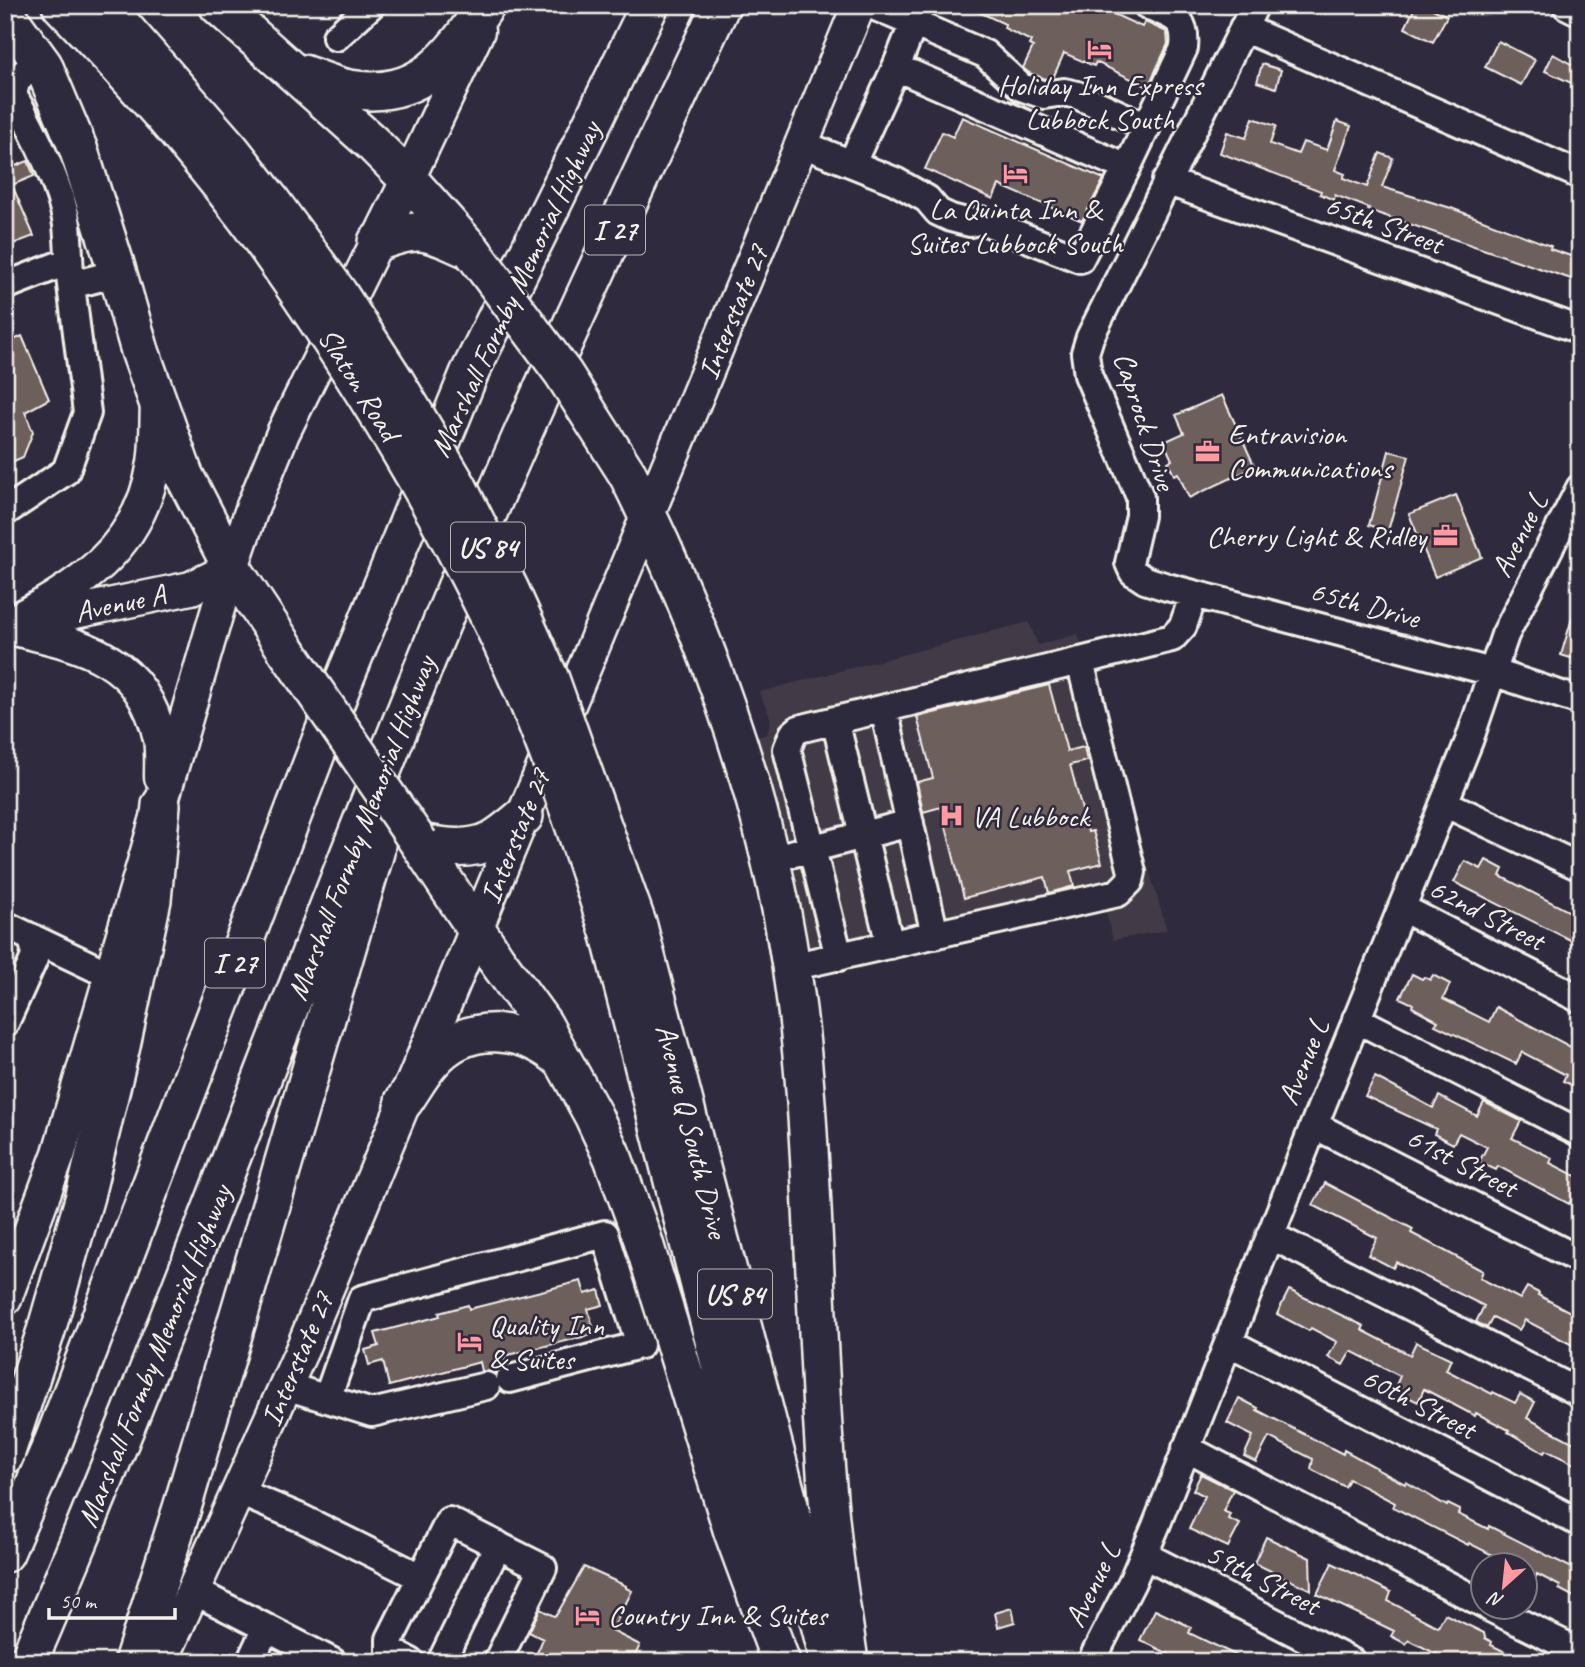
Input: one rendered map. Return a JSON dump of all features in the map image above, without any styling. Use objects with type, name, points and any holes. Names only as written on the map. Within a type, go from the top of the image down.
[{"type":"highway","name":"Slaton Road","points":[[61,5],[157,108],[203,162],[259,210],[338,293],[395,381],[463,498],[509,588],[550,679],[624,931]]},
{"type":"highway","name":"Slaton Road","points":[[104,5],[230,150],[259,210]]},
{"type":"highway","points":[[218,5],[408,179],[473,252],[563,373],[628,475],[704,647],[738,741],[771,859],[792,967],[804,1064],[831,1528],[849,1662]]},
{"type":"highway","points":[[292,71],[349,89],[374,90],[421,78],[440,66],[458,47],[488,5]]},
{"type":"highway","points":[[469,374],[555,156],[624,5]]},
{"type":"highway","name":"Marshall Formby Memorial Highway","points":[[5,1553],[54,1440],[317,751],[469,374],[650,5]]},
{"type":"highway","name":"Marshall Formby Memorial Highway","points":[[28,1662],[189,1274],[443,621],[564,341],[721,5]]},
{"type":"highway","points":[[5,13],[43,65],[78,148],[97,202],[157,402],[184,475],[232,568],[476,931],[543,1024],[593,1115],[613,1158],[621,1227],[657,1344],[733,1532],[781,1662]]},
{"type":"highway","points":[[377,242],[404,232],[430,232],[473,252]]},
{"type":"highway","points":[[133,1662],[186,1494],[375,852],[385,768]]},
{"type":"highway","points":[[5,1455],[46,1331],[85,1196],[152,900],[162,804]]},
{"type":"highway","points":[[419,843],[473,847],[493,840],[524,816]]},
{"type":"highway","name":"Avenue Q South Drive","points":[[624,931],[679,1197],[796,1662]]},
{"type":"highway","name":"Avenue Q South Drive","points":[[624,931],[830,1662]]},
{"type":"highway","points":[[404,1101],[432,1061],[444,1049],[461,1039],[478,1034],[509,1032],[525,1037],[550,1050],[565,1063]]},
{"type":"main road","points":[[5,1299],[58,1153],[232,568],[253,506],[284,433],[408,179],[488,5]]},
{"type":"main road","name":"Interstate 27","points":[[161,1662],[286,1386],[859,5]]},
{"type":"main road","points":[[5,627],[84,579],[99,567],[126,535],[140,510],[154,463],[157,402]]},
{"type":"main road","name":"Avenue A","points":[[5,627],[191,588],[232,568]]},
{"type":"main road","points":[[5,627],[90,650],[107,659],[126,675],[152,712],[160,741],[162,804]]},
{"type":"street","points":[[336,37],[371,5]]},
{"type":"street","points":[[871,5],[918,14],[985,54],[1021,87],[1044,95],[1064,92],[1077,95],[1147,127]]},
{"type":"street","points":[[802,144],[895,181],[928,199],[938,212],[951,218],[970,223],[981,220],[1080,259],[1184,48],[1186,31],[1179,19],[1147,5]]},
{"type":"street","points":[[1566,5],[1580,12]]},
{"type":"street","points":[[852,163],[918,14]]},
{"type":"street","points":[[1249,17],[1580,175]]},
{"type":"street","name":"Caprock Drive","points":[[1133,572],[1129,563],[1140,516],[1140,497],[1088,375],[1085,353],[1090,337],[1166,181],[1249,17]]},
{"type":"street","points":[[5,41],[16,79],[13,96],[51,174],[67,222],[70,273],[87,413],[66,471],[5,512]]},
{"type":"street","points":[[896,67],[1127,168]]},
{"type":"street","points":[[16,79],[62,113]]},
{"type":"street","name":"65th Street","points":[[1166,181],[1580,330]]},
{"type":"street","points":[[5,286],[70,273],[118,273]]},
{"type":"street","name":"Avenue L","points":[[1092,1662],[1144,1555],[1469,741],[1505,635],[1577,498]]},
{"type":"street","name":"65th Drive","points":[[1133,572],[1145,580],[1492,672],[1580,701]]},
{"type":"street","points":[[839,957],[788,749],[793,734],[799,729],[1172,638],[1183,626],[1195,594]]},
{"type":"street","points":[[792,967],[1118,893],[1130,881],[1132,872],[1080,661]]},
{"type":"street","points":[[884,709],[935,935]]},
{"type":"street","points":[[835,720],[890,945]]},
{"type":"street","points":[[1444,803],[1580,866]]},
{"type":"street","points":[[771,859],[910,824]]},
{"type":"street","name":"62nd Street","points":[[1402,908],[1580,999]]},
{"type":"street","points":[[5,925],[110,975]]},
{"type":"street","points":[[5,1023],[34,959],[35,949],[31,937]]},
{"type":"street","points":[[1356,1019],[1580,1133]]},
{"type":"street","name":"61st Street","points":[[1314,1125],[1580,1260]]},
{"type":"street","points":[[327,1288],[362,1299],[621,1227]]},
{"type":"street","points":[[1270,1235],[1580,1393]]},
{"type":"street","points":[[327,1399],[362,1299]]},
{"type":"street","name":"60th Street","points":[[1228,1342],[1580,1523]]},
{"type":"street","points":[[286,1386],[372,1413],[657,1344]]},
{"type":"street","points":[[1186,1448],[1470,1597]]},
{"type":"street","points":[[239,1492],[301,1518],[420,1577]]},
{"type":"street","points":[[411,1662],[390,1651],[390,1639],[449,1521],[543,1567],[497,1662]]},
{"type":"street","points":[[441,1662],[498,1545]]},
{"type":"street","name":"59th Street","points":[[1144,1555],[1352,1662]]},
{"type":"street","points":[[194,1591],[333,1662]]},
{"type":"street","points":[[1519,1622],[1580,1652]]},
{"type":"street","points":[[251,1661],[266,1628]]},
{"type":"shaded area","name":"VA Lubbock","points":[[1029,622],[1038,645],[1078,634],[1167,930],[1113,940],[1101,893],[811,966],[749,740],[767,734],[771,719],[759,692]]},
{"type":"building","name":"Holiday Inn Express Lubbock South","points":[[964,5],[1094,5],[1142,27],[1145,22],[1167,32],[1168,44],[1148,87],[1096,62],[1094,66],[1064,53],[1053,78],[1046,79],[1023,68],[1033,47],[1029,45],[1031,41],[1004,28],[1005,24]]},
{"type":"building","points":[[1416,5],[1425,5],[1447,16],[1433,42],[1405,28]]},
{"type":"building","points":[[1498,41],[1535,60],[1521,85],[1485,67]]},
{"type":"building","points":[[1553,54],[1580,69],[1580,87],[1545,71]]},
{"type":"building","points":[[1262,64],[1281,70],[1276,88],[1257,82]]},
{"type":"building","name":"La Quinta Inn & Suites Lubbock South","points":[[962,117],[1104,179],[1082,221],[999,185],[993,199],[925,169],[942,132],[953,137]]},
{"type":"building","points":[[1253,118],[1276,126],[1270,144],[1298,154],[1303,142],[1327,150],[1337,121],[1351,126],[1335,170],[1345,174],[1343,178],[1367,187],[1380,153],[1393,158],[1382,187],[1451,208],[1580,259],[1580,282],[1368,210],[1369,208],[1335,195],[1334,200],[1320,194],[1321,191],[1220,153],[1227,132],[1246,138]]},
{"type":"building","points":[[28,161],[34,176],[12,185],[34,236],[5,247],[5,170]]},
{"type":"building","points":[[22,336],[49,399],[25,412],[33,432],[23,457],[5,465],[5,344]]},
{"type":"building","name":"Entravision Communications","points":[[1222,395],[1255,467],[1189,498],[1178,473],[1174,475],[1168,462],[1172,460],[1164,442],[1184,433],[1176,415]]},
{"type":"building","points":[[1389,451],[1409,456],[1388,531],[1369,525]]},
{"type":"building","name":"Cherry Light & Ridley","points":[[1456,495],[1482,557],[1435,577],[1409,514]]},
{"type":"building","points":[[1576,605],[1580,606],[1580,661],[1561,655]]},
{"type":"building","points":[[1049,685],[1067,751],[1084,747],[1087,761],[1070,765],[1088,832],[1093,831],[1102,863],[1070,871],[1074,886],[1049,893],[1045,877],[964,898],[941,807],[923,812],[917,782],[933,778],[917,717]]},
{"type":"building","points":[[1486,860],[1503,869],[1500,876],[1580,917],[1580,945],[1454,882],[1465,861],[1481,869]]},
{"type":"building","points":[[1412,974],[1430,980],[1433,975],[1450,984],[1443,999],[1489,1022],[1496,1007],[1578,1051],[1580,1048],[1580,1089],[1563,1081],[1566,1075],[1522,1052],[1516,1064],[1435,1025],[1438,1021],[1400,998]]},
{"type":"building","points":[[1375,1077],[1433,1108],[1439,1096],[1477,1116],[1484,1102],[1521,1121],[1512,1138],[1552,1158],[1550,1163],[1580,1178],[1569,1204],[1498,1166],[1496,1170],[1479,1162],[1487,1147],[1459,1133],[1453,1144],[1434,1134],[1436,1129],[1365,1096]]},
{"type":"building","points":[[1325,1183],[1413,1229],[1411,1233],[1483,1271],[1480,1278],[1520,1299],[1527,1287],[1580,1317],[1580,1349],[1525,1320],[1519,1330],[1493,1317],[1487,1328],[1476,1322],[1484,1306],[1396,1262],[1393,1268],[1368,1255],[1377,1238],[1313,1205]]},
{"type":"building","name":"Quality Inn & Suites","points":[[581,1281],[585,1294],[599,1290],[603,1305],[588,1309],[595,1334],[504,1356],[506,1364],[499,1367],[495,1374],[482,1371],[480,1362],[389,1386],[383,1361],[369,1365],[365,1350],[379,1346],[375,1333],[440,1316],[439,1313],[468,1305],[469,1309]]},
{"type":"building","points":[[1289,1290],[1364,1326],[1362,1330],[1410,1355],[1416,1342],[1451,1359],[1446,1370],[1492,1394],[1493,1392],[1515,1403],[1520,1394],[1535,1402],[1527,1418],[1580,1446],[1580,1467],[1546,1450],[1544,1453],[1508,1432],[1509,1430],[1476,1413],[1475,1416],[1424,1389],[1418,1402],[1394,1390],[1400,1376],[1351,1351],[1343,1365],[1328,1357],[1337,1342],[1277,1314]]},
{"type":"building","points":[[1239,1398],[1343,1454],[1344,1450],[1447,1506],[1448,1504],[1460,1510],[1458,1514],[1488,1529],[1489,1526],[1580,1572],[1580,1600],[1540,1576],[1540,1552],[1487,1552],[1469,1543],[1468,1545],[1393,1507],[1395,1503],[1349,1479],[1345,1487],[1311,1469],[1313,1459],[1269,1437],[1256,1462],[1244,1456],[1253,1436],[1227,1423]]},
{"type":"building","points":[[1201,1474],[1233,1490],[1223,1511],[1230,1514],[1228,1519],[1240,1524],[1228,1547],[1189,1529],[1205,1496],[1193,1490]]},
{"type":"building","points":[[1266,1537],[1310,1558],[1311,1590],[1254,1563]]},
{"type":"building","points":[[1332,1563],[1391,1592],[1388,1601],[1438,1627],[1445,1614],[1484,1633],[1485,1638],[1492,1642],[1491,1645],[1526,1662],[1452,1662],[1409,1640],[1406,1644],[1391,1636],[1394,1631],[1317,1594]]},
{"type":"building","name":"Country Inn & Suites","points":[[584,1567],[632,1591],[612,1631],[640,1645],[632,1662],[533,1662],[543,1639],[529,1632],[540,1609],[554,1616],[557,1614]]},
{"type":"building","points":[[1012,1608],[1015,1622],[998,1627],[995,1613]]},
{"type":"building","points":[[1155,1610],[1191,1627],[1189,1633],[1250,1662],[1194,1662],[1182,1656],[1175,1657],[1140,1640]]},
{"type":"place","name":"Holiday Inn Express Lubbock South","points":[[1100,50]]},
{"type":"place","name":"La Quinta Inn & Suites Lubbock South","points":[[1015,174]]},
{"type":"place","name":"Entravision Communications","points":[[1208,451]]},
{"type":"place","name":"Cherry Light & Ridley","points":[[1446,536]]},
{"type":"place","name":"VA Lubbock","points":[[951,816]]},
{"type":"place","name":"Quality Inn & Suites","points":[[469,1342]]},
{"type":"place","name":"Country Inn & Suites","points":[[588,1615]]}]
